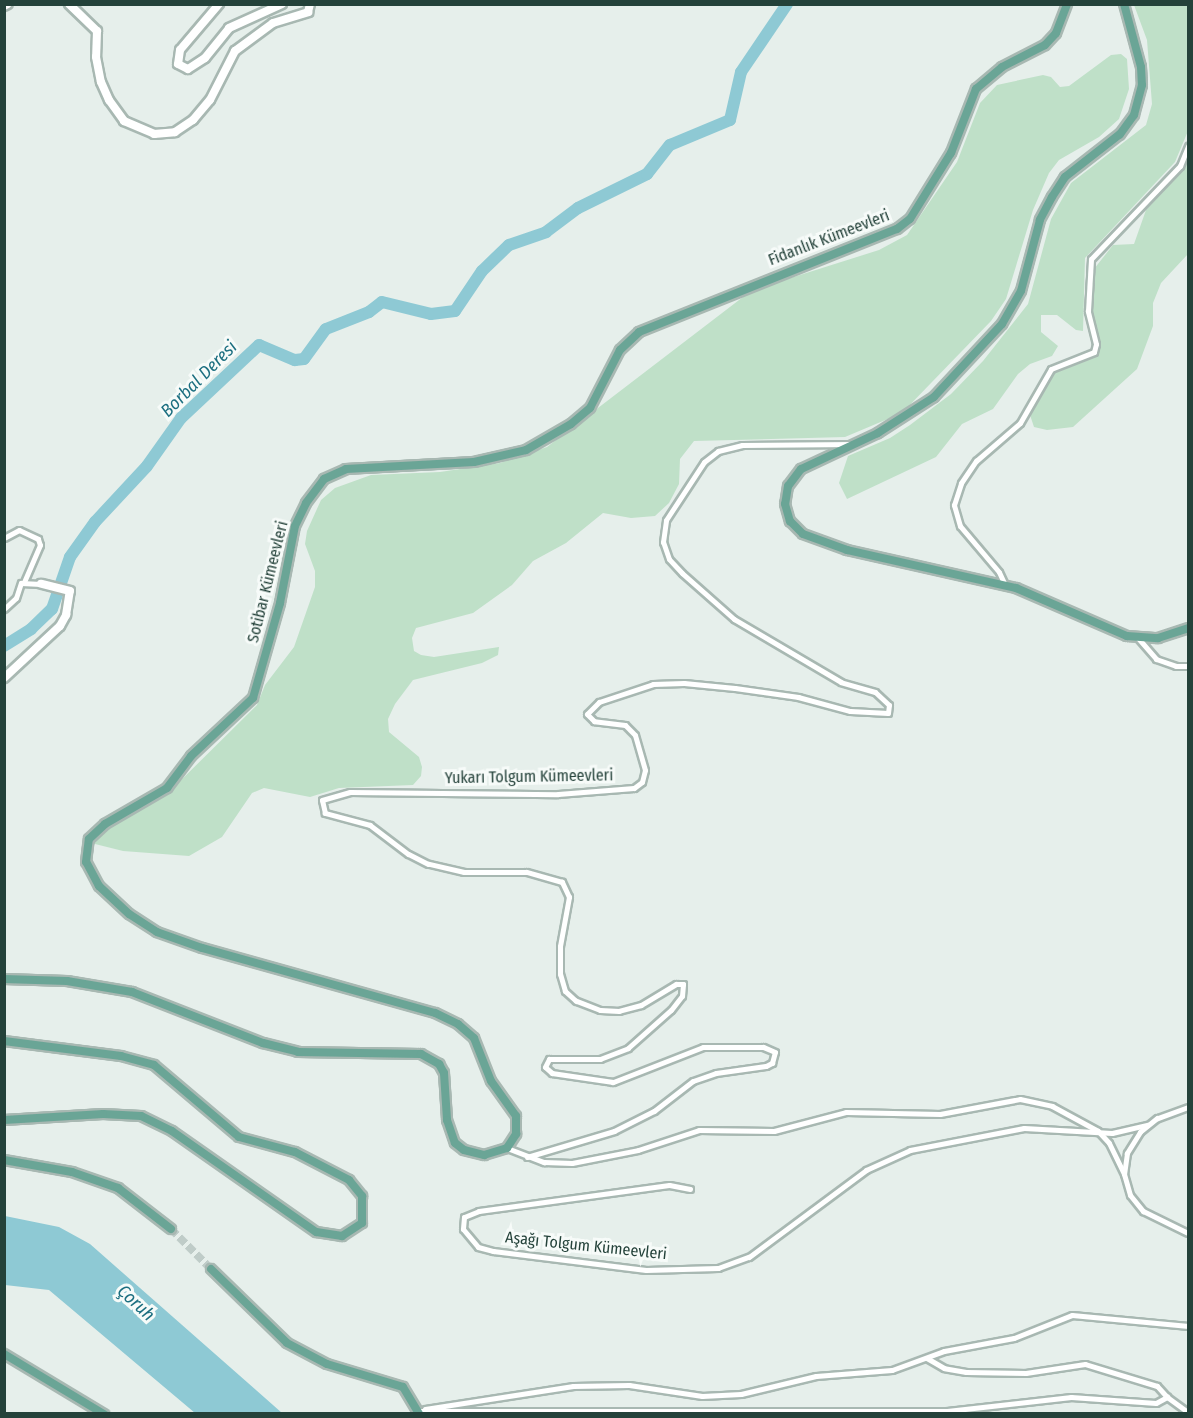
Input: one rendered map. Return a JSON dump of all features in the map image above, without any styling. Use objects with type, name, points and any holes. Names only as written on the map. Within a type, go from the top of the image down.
[{"type":"main road","name":"Fidanlık Kümeevleri","points":[[546,440],[590,408],[620,350],[639,332],[790,269],[883,237],[910,219],[951,153],[976,89],[1002,67],[1045,45],[1061,23],[1067,4]]},
{"type":"main road","points":[[1124,4],[1137,50],[1142,85],[1128,125],[1076,167],[1052,197],[1040,220],[1021,291],[1002,324],[934,397],[895,424],[810,463],[793,477],[785,504],[796,528],[813,539],[847,550],[1005,585],[1036,595],[1114,633],[1138,638],[1167,636],[1188,628]]},
{"type":"main road","name":"Sotibar Kümeevleri","points":[[507,1148],[516,1134],[516,1116],[491,1081],[474,1038],[458,1024],[435,1013],[167,937],[129,914],[99,886],[89,872],[85,847],[95,831],[167,788],[191,756],[253,698],[280,603],[296,526],[306,503],[324,479],[361,467],[500,457],[546,440]]},
{"type":"main road","points":[[4,979],[67,981],[132,992],[263,1043],[298,1052],[421,1054],[438,1064],[444,1073],[447,1120],[455,1143],[464,1150],[484,1155],[507,1148]]},
{"type":"main road","points":[[4,1041],[121,1056],[154,1065],[239,1137],[294,1152],[343,1176],[362,1197],[362,1223],[342,1236],[316,1232],[172,1131],[141,1116],[103,1114],[4,1120]]},
{"type":"main road","points":[[4,1160],[72,1172],[118,1188],[171,1229]]},
{"type":"main road","points":[[211,1269],[287,1343],[327,1364],[395,1384],[408,1393],[418,1412]]},
{"type":"main road","points":[[4,1354],[104,1413]]},
{"type":"street","points":[[69,4],[97,31],[96,57],[100,82],[110,100],[124,121],[154,134],[175,132],[193,120],[210,100],[235,51],[273,23],[308,12],[310,4]]},
{"type":"street","points":[[219,4],[180,50],[178,64],[188,69],[204,58],[229,28],[282,4]]},
{"type":"street","points":[[1005,585],[999,572],[964,533],[954,505],[970,468],[1020,423],[1051,369],[1094,352],[1096,344],[1088,311],[1090,259],[1180,166],[1188,146]]},
{"type":"street","name":"Yukarı Tolgum Kümeevleri","points":[[527,1157],[614,1131],[654,1111],[693,1081],[716,1073],[766,1066],[775,1052],[764,1047],[703,1047],[613,1083],[552,1073],[545,1067],[549,1059],[600,1059],[628,1048],[671,1010],[682,996],[683,984],[676,984],[642,1005],[619,1011],[600,1010],[576,1001],[565,991],[560,974],[560,946],[569,897],[562,882],[526,872],[464,872],[428,864],[408,854],[370,825],[325,813],[322,800],[350,792],[558,794],[634,788],[642,782],[645,770],[636,735],[625,725],[594,721],[587,714],[599,702],[653,684],[684,683],[735,688],[798,697],[839,710],[888,713],[889,705],[874,692],[841,682],[734,619],[669,559],[663,542],[666,520],[704,462],[718,451],[742,445],[855,444]]},
{"type":"street","points":[[4,538],[19,530],[38,538],[40,545],[24,582],[4,609]]},
{"type":"street","points":[[4,678],[64,621],[71,601],[70,591],[64,588],[24,582]]},
{"type":"street","points":[[1138,638],[1156,659],[1176,666],[1188,666]]},
{"type":"street","name":"Aşağı Tolgum Kümeevleri","points":[[507,1148],[527,1157],[572,1163],[638,1150],[699,1130],[774,1131],[846,1112],[884,1110],[940,1114],[1003,1100],[1036,1101],[1052,1106],[1098,1131],[1109,1143],[1124,1174],[1130,1195],[1143,1211],[1188,1233]]},
{"type":"street","name":"Aşağı Tolgum Kümeevleri","points":[[690,1189],[669,1185],[479,1211],[464,1217],[463,1229],[471,1241],[493,1251],[646,1270],[707,1269],[749,1257],[866,1170],[909,1150],[1024,1128],[1123,1132],[1148,1125],[1171,1111],[1188,1107]]},
{"type":"street","name":"Aşağı Tolgum Kümeevleri","points":[[1124,1174],[1130,1145],[1148,1125]]},
{"type":"street","points":[[418,1412],[455,1401],[573,1386],[628,1385],[702,1396],[741,1394],[816,1376],[892,1370],[927,1358],[1014,1338],[1072,1315],[1188,1326]]},
{"type":"street","points":[[927,1358],[944,1368],[966,1372],[1026,1373],[1085,1364],[1157,1386],[1167,1397],[1188,1412]]},
{"type":"street","points":[[418,1412],[946,1412],[1071,1397],[1156,1403],[1167,1397]]},
{"type":"green space","points":[[1134,5],[1188,5],[1188,131],[1175,162],[1085,258],[1083,331],[1076,330],[1057,315],[1041,315],[1041,332],[1058,346],[1052,356],[1030,364],[1018,374],[993,409],[962,424],[936,457],[847,499],[839,483],[848,456],[890,438],[910,425],[951,394],[983,361],[1028,304],[1051,219],[1071,183],[1146,125],[1152,104],[1147,40]]},
{"type":"green space","points":[[1121,54],[1127,59],[1129,89],[1119,119],[1099,137],[1059,160],[1049,173],[1033,210],[1006,299],[991,321],[902,413],[845,437],[694,441],[680,459],[679,484],[669,503],[655,516],[631,518],[603,513],[566,543],[533,561],[512,585],[473,613],[416,628],[412,638],[414,651],[421,655],[434,657],[499,647],[498,655],[482,663],[413,680],[395,704],[388,719],[389,732],[419,757],[422,767],[421,776],[413,785],[339,788],[310,797],[264,788],[252,793],[222,837],[189,856],[123,851],[91,843],[106,828],[168,793],[257,705],[265,685],[294,647],[315,587],[315,571],[305,544],[307,531],[321,500],[335,488],[371,475],[440,472],[500,463],[547,447],[743,297],[759,288],[879,250],[907,235],[957,162],[980,103],[997,85],[1043,75],[1051,77],[1060,87],[1069,86],[1111,55]]},
{"type":"green space","points":[[1188,154],[1188,254],[1161,283],[1153,303],[1153,326],[1137,369],[1073,427],[1047,430],[1034,427],[1029,412],[1051,373],[1099,354],[1092,319],[1094,269],[1113,245],[1134,244],[1146,210],[1182,168]]},
{"type":"water","name":"Çoruh","points":[[5,1216],[59,1227],[90,1244],[282,1413],[195,1413],[49,1290],[5,1285]]},
{"type":"waterway","name":"Borbal Deresi","points":[[4,646],[31,629],[52,609],[70,557],[95,522],[147,466],[181,418],[259,345],[295,360],[304,359],[326,329],[369,312],[382,302],[431,314],[455,311],[482,271],[509,245],[546,232],[578,208],[647,174],[670,145],[730,120],[741,72],[787,4]]},
{"type":"tunnel","points":[[171,1229],[211,1269]]}]
